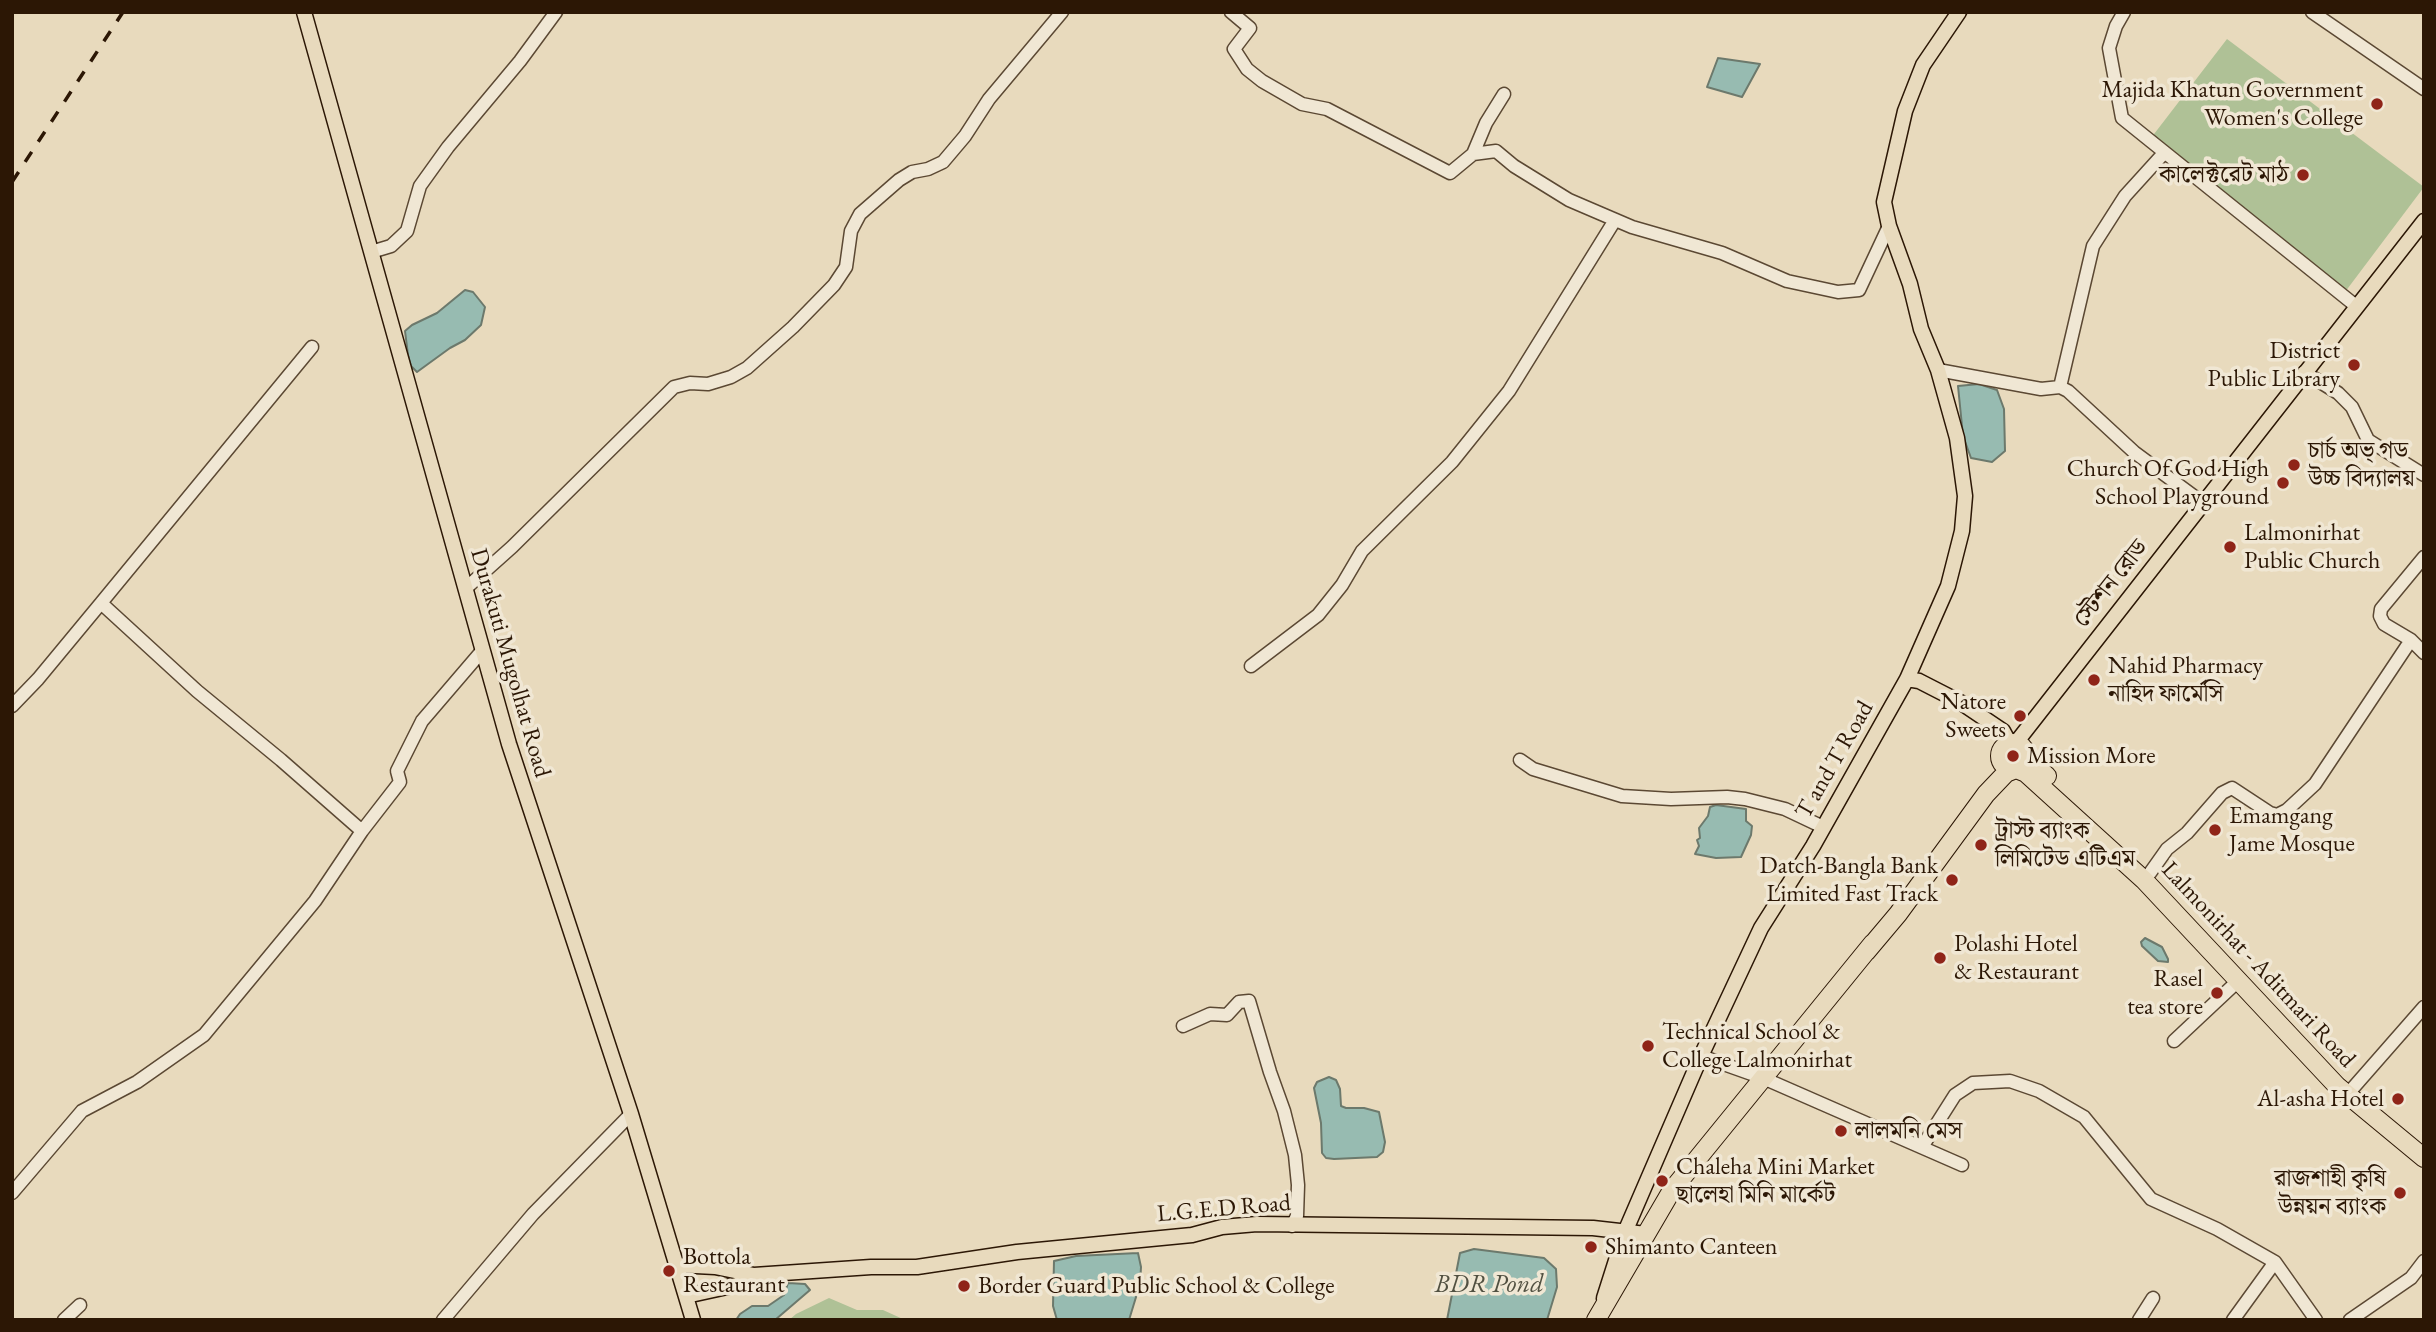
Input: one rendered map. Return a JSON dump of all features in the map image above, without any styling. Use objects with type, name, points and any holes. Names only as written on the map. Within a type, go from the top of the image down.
[{"type":"highway","points":[[1598,1315],[1672,1190],[1905,905],[1986,794],[2006,773],[2014,755],[2032,763],[2150,873],[2318,1055],[2353,1088],[2424,1145]]},
{"type":"highway","name":"Lalmonirhat - Aditmari Road","points":[[2014,755],[2026,773],[2144,880],[2337,1086],[2424,1158]]},
{"type":"main road","name":"Durakuti Mugolhat Road","points":[[304,12],[509,744],[631,1114],[693,1320]]},
{"type":"main road","name":"T and T Road","points":[[1598,1315],[1625,1232],[1701,1056],[1761,928],[1823,827],[1907,679],[1948,586],[1962,531],[1965,496],[1959,450],[1938,370],[1921,329],[1884,202],[1905,111],[1923,65],[1959,12]]},
{"type":"main road","name":"স্টেশন রোড","points":[[2014,755],[2203,503],[2424,220]]},
{"type":"main road","points":[[1907,679],[1919,681],[1960,702],[2003,731],[2014,755]]},
{"type":"main road","name":"L.G.E.D Road","points":[[754,1275],[871,1267],[917,1267],[1017,1252],[1192,1235],[1222,1227],[1256,1224],[1558,1227],[1646,1234]]},
{"type":"main road","points":[[676,1265],[715,1267],[754,1275],[750,1282],[712,1293],[686,1296]]},
{"type":"street","points":[[371,252],[391,246],[407,231],[420,186],[556,12]]},
{"type":"street","points":[[465,589],[512,547],[674,387],[690,383],[708,384],[732,377],[747,368],[793,327],[834,285],[846,267],[851,231],[860,214],[899,180],[912,172],[943,162],[965,136],[989,99],[1062,12]]},
{"type":"street","points":[[1231,12],[1250,28],[1234,49],[1247,69],[1262,81],[1302,104],[1327,109],[1450,173],[1472,154],[1486,123],[1504,94]]},
{"type":"street","points":[[2124,12],[2109,48],[2122,118],[2356,306]]},
{"type":"street","points":[[2312,12],[2424,89]]},
{"type":"street","points":[[1472,154],[1496,151],[1514,166],[1569,200],[1632,227],[1722,254],[1787,281],[1838,292],[1859,290],[1889,226]]},
{"type":"street","points":[[2060,387],[2093,246],[2125,196],[2164,153]]},
{"type":"street","points":[[1251,666],[1318,615],[1342,584],[1362,551],[1452,463],[1509,391],[1615,220]]},
{"type":"street","points":[[12,706],[38,679],[312,347]]},
{"type":"street","points":[[1938,370],[2041,389],[2060,387],[2068,391],[2134,452],[2203,503]]},
{"type":"street","points":[[2304,372],[2323,382],[2352,407],[2368,440],[2424,475]]},
{"type":"street","points":[[2424,557],[2381,609],[2380,616],[2384,624],[2411,640],[2424,653]]},
{"type":"street","points":[[101,603],[197,691],[362,831]]},
{"type":"street","points":[[2150,873],[2167,849],[2187,833],[2222,793],[2232,788],[2277,816],[2287,810],[2315,784],[2411,640]]},
{"type":"street","points":[[12,1193],[82,1111],[137,1083],[204,1035],[315,901],[362,831],[401,782],[397,771],[422,721],[482,650]]},
{"type":"street","points":[[1520,760],[1533,769],[1622,796],[1745,799],[1785,809],[1823,827]]},
{"type":"street","points":[[2174,1041],[2238,981]]},
{"type":"street","points":[[1183,1026],[1210,1014],[1227,1015],[1238,1002],[1249,1001],[1295,1155],[1297,1216],[1292,1226]]},
{"type":"street","points":[[2353,1088],[2424,1007]]},
{"type":"street","points":[[1701,1056],[1763,1077],[1962,1165]]},
{"type":"street","points":[[1922,1147],[1955,1095],[1973,1083],[2010,1081],[2039,1091],[2084,1117],[2151,1199],[2217,1229],[2275,1262],[2316,1320]]},
{"type":"street","points":[[443,1320],[533,1214],[631,1114]]},
{"type":"street","points":[[2350,1320],[2411,1278],[2424,1261]]},
{"type":"street","points":[[2232,1320],[2275,1262]]},
{"type":"street","points":[[2139,1320],[2153,1298]]},
{"type":"street","points":[[64,1320],[80,1305]]},
{"type":"green space","name":"কালেক্টরেট মাঠ","points":[[2227,39],[2424,187],[2345,292],[2151,138]]},
{"type":"green space","points":[[829,1298],[857,1310],[883,1310],[905,1320],[789,1320]]},
{"type":"water","points":[[1718,58],[1760,64],[1742,97],[1707,87]]},
{"type":"water","points":[[465,290],[473,292],[485,307],[481,325],[465,340],[417,372],[411,366],[405,331],[437,313]]},
{"type":"water","points":[[1979,384],[1997,390],[2004,409],[2005,451],[1992,462],[1971,458],[1963,436],[1958,386]]},
{"type":"water","points":[[1716,805],[1746,809],[1746,821],[1752,826],[1741,857],[1716,858],[1695,854],[1699,846],[1699,828],[1708,816],[1710,807]]},
{"type":"water","points":[[2145,938],[2162,947],[2168,962],[2158,961],[2142,946],[2141,942]]},
{"type":"water","points":[[1329,1077],[1336,1080],[1340,1089],[1341,1106],[1379,1112],[1385,1142],[1383,1152],[1377,1157],[1334,1159],[1326,1158],[1322,1153],[1321,1123],[1314,1088],[1317,1082]]},
{"type":"water","name":"BDR Pond","points":[[1474,1249],[1544,1258],[1556,1269],[1557,1287],[1547,1320],[1447,1320],[1460,1253]]},
{"type":"water","points":[[1138,1253],[1140,1284],[1129,1320],[1057,1320],[1053,1306],[1054,1261],[1076,1256]]},
{"type":"water","points":[[788,1283],[805,1284],[810,1290],[775,1320],[736,1320],[752,1306],[768,1306],[784,1295]]},
{"type":"railway","points":[[12,182],[123,12]]},
{"type":"place","name":"Majida Khatun Government Women's College","points":[[2377,104]]},
{"type":"place","name":"কালেক্টরেট মাঠ","points":[[2303,175]]},
{"type":"place","name":"District Public Library","points":[[2354,365]]},
{"type":"place","name":"চার্চ অভ্ গড ‍উচ্চ বিদ্যালয়","points":[[2294,465]]},
{"type":"place","name":"Church Of God High School Playground","points":[[2283,483]]},
{"type":"place","name":"Lalmonirhat Public Church","points":[[2230,547]]},
{"type":"place","name":"Nahid Pharmacy নাহিদ ফার্মেসি","points":[[2094,680]]},
{"type":"place","name":"Natore Sweets","points":[[2020,716]]},
{"type":"place","name":"Mission More","points":[[2013,756]]},
{"type":"place","name":"Emamgang Jame Mosque","points":[[2215,830]]},
{"type":"place","name":"ট্রাস্ট ব্যাংক লিমিটেড এটিএম","points":[[1981,845]]},
{"type":"place","name":"Datch-Bangla Bank Limited Fast Track","points":[[1952,880]]},
{"type":"place","name":"Polashi Hotel & Restaurant","points":[[1940,958]]},
{"type":"place","name":"Rasel tea store","points":[[2217,993]]},
{"type":"place","name":"Technical School & College Lalmonirhat","points":[[1648,1046]]},
{"type":"place","name":"Al-asha Hotel","points":[[2398,1099]]},
{"type":"place","name":"লালমনি মেস","points":[[1841,1131]]},
{"type":"place","name":"Chaleha Mini Market ছালেহা মিনি মার্কেট","points":[[1662,1181]]},
{"type":"place","name":"রাজশাহী কৃষি উন্নয়ন ব্যাংক","points":[[2400,1193]]},
{"type":"place","name":"Shimanto Canteen","points":[[1591,1247]]},
{"type":"place","name":"Bottola Restaurant","points":[[669,1271]]},
{"type":"place","name":"Border Guard Public School & College","points":[[964,1286]]}]
